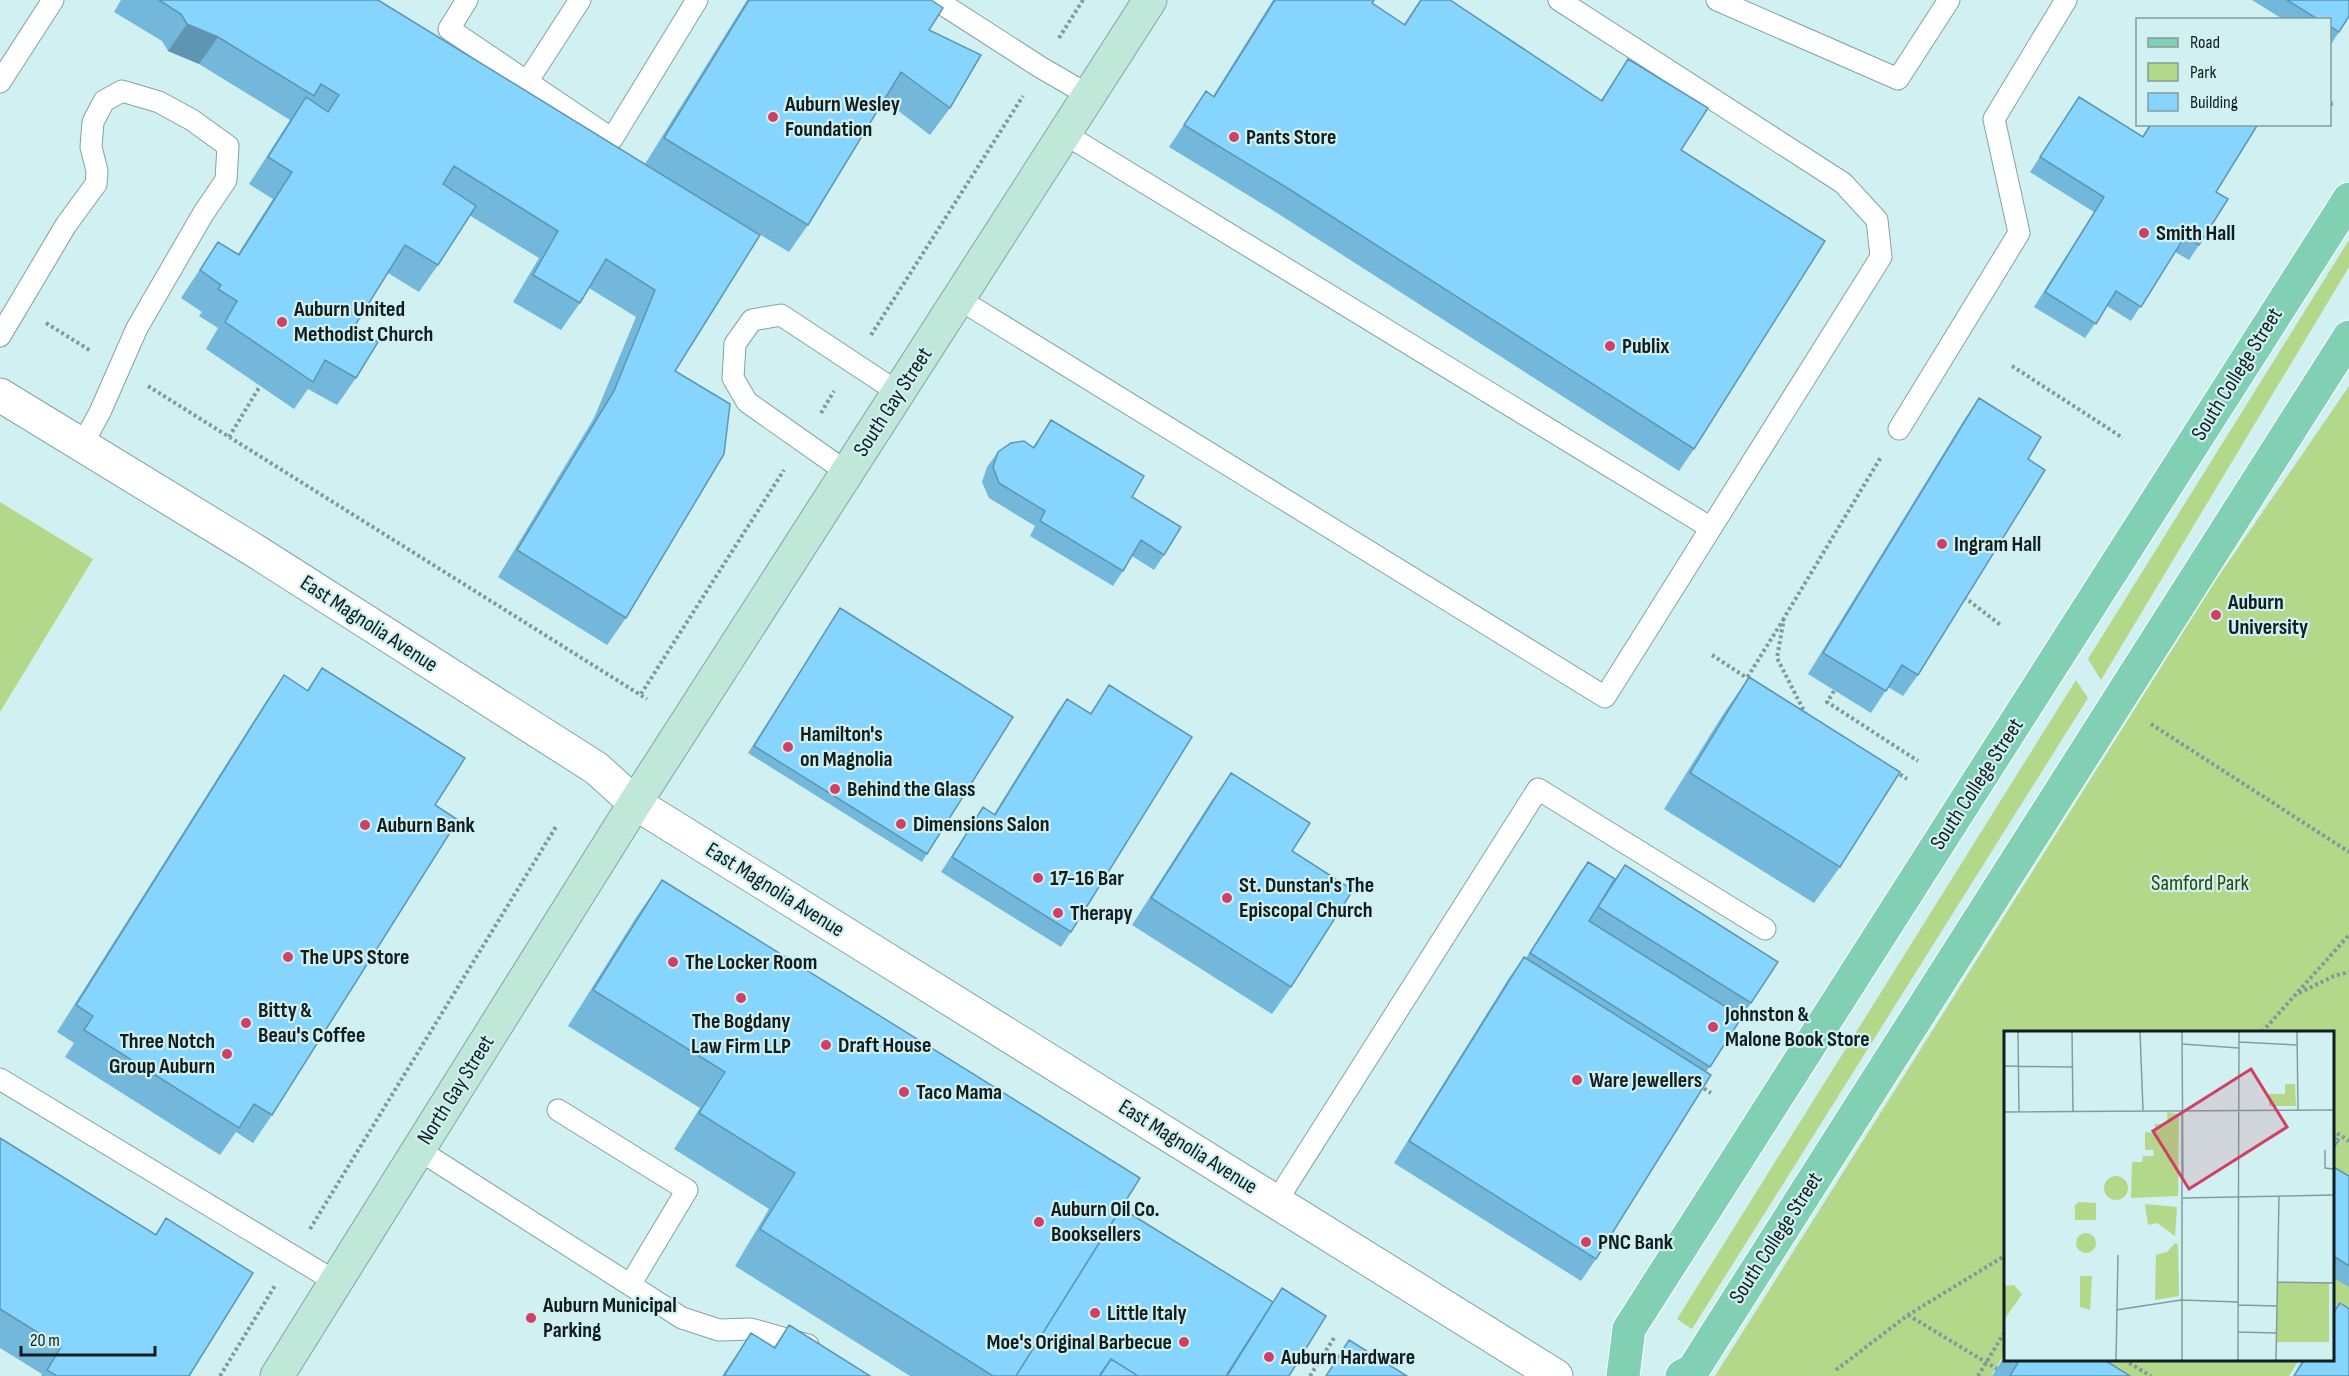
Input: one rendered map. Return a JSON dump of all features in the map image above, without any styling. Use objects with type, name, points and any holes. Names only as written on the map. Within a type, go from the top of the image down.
[{"type":"main road","name":"South College Street","points":[[1623,1376],[1629,1329],[2349,199]]},
{"type":"main road","name":"South College Street","points":[[1682,1376],[1693,1370],[1706,1350],[2349,337]]},
{"type":"street","name":"South Gay Street","points":[[635,803],[1150,0]]},
{"type":"street","name":"East Magnolia Avenue","points":[[0,395],[267,558],[596,768],[635,803],[1556,1376]]},
{"type":"street","name":"North Gay Street","points":[[277,1376],[635,803]]},
{"type":"lane","points":[[467,0],[449,29],[612,139],[697,0]]},
{"type":"lane","points":[[527,82],[580,0]]},
{"type":"lane","points":[[936,0],[1040,67],[1090,96]]},
{"type":"lane","points":[[960,298],[1605,697],[1881,257],[1877,220],[1843,183],[1559,0]]},
{"type":"lane","points":[[1717,0],[1898,79],[1949,0]]},
{"type":"lane","points":[[1899,429],[2019,233],[1994,119],[2066,0]]},
{"type":"lane","points":[[0,82],[51,1]]},
{"type":"lane","points":[[0,336],[66,225],[96,184],[97,171],[91,147],[93,122],[104,101],[122,91],[159,102],[192,120],[228,147],[226,180],[203,214],[137,328],[100,412],[82,445]]},
{"type":"lane","points":[[1065,134],[1711,528]]},
{"type":"lane","points":[[848,473],[747,402],[734,378],[735,344],[752,320],[781,315],[899,393]]},
{"type":"lane","points":[[1276,1202],[1538,789],[1765,929]]},
{"type":"lane","points":[[0,1079],[336,1282]]},
{"type":"lane","points":[[558,1110],[687,1190],[630,1285]]},
{"type":"lane","points":[[418,1150],[682,1318],[719,1330],[751,1329],[817,1347],[826,1353]]},
{"type":"path","points":[[2331,104],[2336,103]]},
{"type":"path","points":[[974,172],[980,177]]},
{"type":"path","points":[[18,305],[647,699]]},
{"type":"path","points":[[2012,366],[2123,438]]},
{"type":"path","points":[[229,437],[260,386]]},
{"type":"path","points":[[1747,678],[1899,429]]},
{"type":"path","points":[[1964,597],[2002,626]]},
{"type":"path","points":[[1784,618],[1777,658],[1806,715],[1796,709]]},
{"type":"path","points":[[1712,655],[1757,684]]},
{"type":"path","points":[[1834,691],[1827,702],[1918,761]]},
{"type":"path","points":[[2148,722],[2349,852]]},
{"type":"path","points":[[1887,766],[1907,779]]},
{"type":"path","points":[[220,1376],[557,825]]},
{"type":"path","points":[[546,844],[552,847]]},
{"type":"path","points":[[2263,1031],[2349,935]]},
{"type":"path","points":[[2296,995],[2334,976],[2349,972]]},
{"type":"path","points":[[1691,1080],[1711,1093]]},
{"type":"path","points":[[2334,1131],[2349,1141]]},
{"type":"path","points":[[1836,1370],[1908,1315],[2004,1257]]},
{"type":"path","points":[[1908,1315],[1997,1369]]},
{"type":"path","points":[[1978,1376],[2004,1333]]},
{"type":"path","points":[[1310,1376],[1334,1338]]},
{"type":"path","points":[[2127,1361],[2151,1376]]},
{"type":"green space","points":[[2349,240],[2349,267],[2101,680],[2088,659]]},
{"type":"green space","name":"Samford Park","points":[[2349,386],[2349,1337],[2334,1327],[2334,1031],[2004,1031],[2004,1354],[1991,1376],[1715,1376],[2214,583]]},
{"type":"green space","points":[[0,502],[93,559],[0,712]]},
{"type":"green space","points":[[2076,680],[2088,698],[1692,1329],[1677,1319]]},
{"type":"green space","points":[[2058,1361],[2298,1361],[2289,1376],[2084,1376]]},
{"type":"building","name":"Auburn United Methodist Church","points":[[159,0],[378,0],[760,235],[675,371],[730,404],[724,454],[626,618],[517,550],[614,391],[655,290],[606,259],[580,303],[533,275],[558,231],[454,166],[443,184],[476,206],[438,265],[405,245],[354,327],[378,342],[356,378],[325,360],[313,382],[225,322],[237,301],[218,289],[221,285],[200,270],[218,242],[239,255],[292,172],[268,157],[306,97],[328,112],[339,95],[321,84],[314,96],[218,37],[187,24],[181,14]]},
{"type":"building","name":"Auburn Wesley Foundation","points":[[749,0],[931,0],[943,8],[929,30],[981,55],[950,108],[901,72],[808,225],[664,138]]},
{"type":"building","points":[[1275,0],[1374,0],[1372,3],[1405,25],[1421,0],[1450,0],[1602,101],[1628,59],[1708,108],[1681,150],[1825,241],[1694,449],[1289,189],[1184,125],[1206,91],[1214,97]]},
{"type":"building","points":[[2287,0],[2349,0],[2349,16],[2339,32],[2331,27],[2331,18],[2316,18]]},
{"type":"building","name":"Smith Hall","points":[[2079,97],[2143,137],[2150,126],[2257,126],[2216,192],[2228,199],[2199,245],[2185,236],[2141,307],[2116,291],[2096,324],[2045,292],[2104,197],[2040,157]]},
{"type":"building","name":"Ingram Hall","points":[[1979,398],[2041,437],[2028,459],[2045,470],[1918,675],[1902,665],[1886,691],[1823,653]]},
{"type":"building","points":[[1051,420],[1144,476],[1132,497],[1181,527],[1164,555],[1141,540],[1123,571],[1040,521],[1045,511],[999,483],[993,467],[998,452],[1011,443],[1024,441],[1034,448]]},
{"type":"building","points":[[840,608],[1013,717],[927,854],[754,746]]},
{"type":"building","points":[[322,668],[465,758],[435,805],[458,820],[272,1115],[254,1104],[239,1128],[84,1030],[93,1016],[76,1005],[284,675],[308,691]]},
{"type":"building","points":[[1749,677],[1900,772],[1840,867],[1690,773]]},
{"type":"building","points":[[1109,685],[1192,737],[1071,932],[952,857],[983,807],[995,815],[1067,699],[1091,714]]},
{"type":"building","name":"St. Dunstan's The Episcopal Church","points":[[1231,773],[1310,823],[1292,851],[1353,890],[1291,987],[1151,898]]},
{"type":"building","points":[[1588,862],[1615,879],[1589,921],[1742,1017],[1710,1067],[1530,953]]},
{"type":"building","points":[[1625,865],[1778,962],[1751,1003],[1598,907]]},
{"type":"building","points":[[662,880],[1140,1178],[1016,1376],[993,1376],[760,1229],[795,1173],[699,1113],[725,1072],[593,990]]},
{"type":"building","points":[[1524,957],[1711,1075],[1596,1259],[1409,1141]]},
{"type":"building","points":[[2334,1137],[2339,1140],[2334,1147]]},
{"type":"building","points":[[0,1138],[156,1235],[166,1218],[253,1273],[189,1376],[57,1376],[47,1370],[61,1347],[0,1309]]},
{"type":"building","points":[[2334,1167],[2349,1176],[2349,1266],[2334,1256]]},
{"type":"building","points":[[1121,1208],[1273,1302],[1226,1376],[1138,1376],[1111,1359],[1099,1376],[1016,1376]]},
{"type":"building","name":"Auburn Hardware","points":[[1282,1288],[1326,1316],[1289,1376],[1227,1376]]},
{"type":"building","points":[[2340,1303],[2349,1309],[2349,1376],[2294,1376],[2304,1361],[2334,1361],[2334,1312]]},
{"type":"building","points":[[789,1325],[870,1376],[724,1376],[751,1333],[775,1348]]},
{"type":"building","points":[[1349,1340],[1407,1376],[1326,1376]]},
{"type":"building","points":[[1111,1359],[1138,1376],[1100,1376]]},
{"type":"building","points":[[2015,1361],[2106,1361],[2130,1376],[2010,1376],[2018,1363]]},
{"type":"place","name":"Auburn Wesley Foundation","points":[[773,117]]},
{"type":"place","name":"Pants Store","points":[[1234,137]]},
{"type":"place","name":"Smith Hall","points":[[2144,233]]},
{"type":"place","name":"Auburn United Methodist Church","points":[[282,322]]},
{"type":"place","name":"Publix","points":[[1610,346]]},
{"type":"place","name":"Ingram Hall","points":[[1942,544]]},
{"type":"place","name":"Auburn University","points":[[2216,615]]},
{"type":"place","name":"Hamilton's on Magnolia","points":[[788,747]]},
{"type":"place","name":"Behind the Glass","points":[[835,789]]},
{"type":"place","name":"Dimensions Salon","points":[[901,824]]},
{"type":"place","name":"Auburn Bank","points":[[365,825]]},
{"type":"place","name":"17-16 Bar","points":[[1038,878]]},
{"type":"place","name":"St. Dunstan's The Episcopal Church","points":[[1227,898]]},
{"type":"place","name":"Therapy","points":[[1058,913]]},
{"type":"place","name":"The UPS Store","points":[[288,957]]},
{"type":"place","name":"The Locker Room","points":[[673,962]]},
{"type":"place","name":"The Bogdany Law Firm LLP","points":[[741,998]]},
{"type":"place","name":"Bitty & Beau's Coffee","points":[[246,1023]]},
{"type":"place","name":"Johnston & Malone Book Store","points":[[1713,1027]]},
{"type":"place","name":"Draft House","points":[[826,1045]]},
{"type":"place","name":"Three Notch Group Auburn","points":[[227,1054]]},
{"type":"place","name":"Ware Jewellers","points":[[1577,1080]]},
{"type":"place","name":"Taco Mama","points":[[904,1092]]},
{"type":"place","name":"Auburn Oil Co. Booksellers","points":[[1039,1222]]},
{"type":"place","name":"PNC Bank","points":[[1586,1242]]},
{"type":"place","name":"Little Italy","points":[[1095,1313]]},
{"type":"place","name":"Auburn Municipal Parking","points":[[531,1318]]},
{"type":"place","name":"Moe's Original Barbecue","points":[[1184,1342]]},
{"type":"place","name":"Auburn Hardware","points":[[1269,1357]]}]
